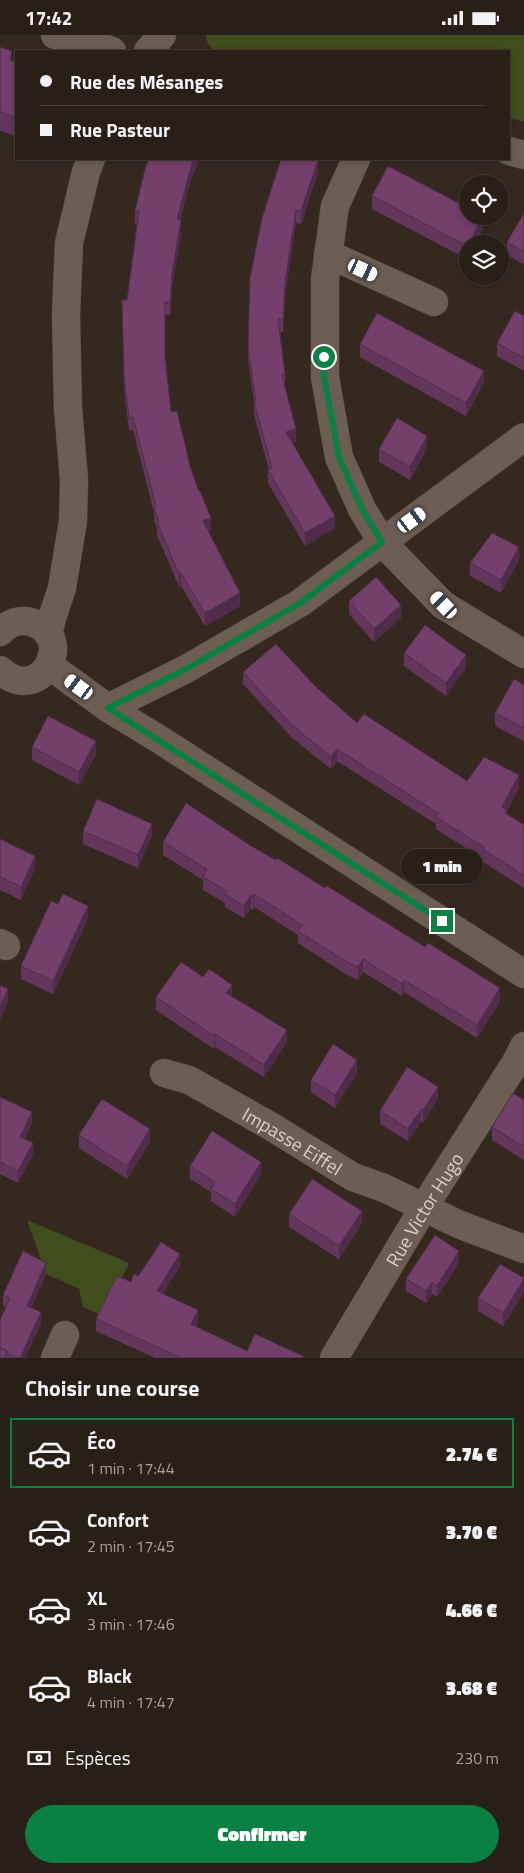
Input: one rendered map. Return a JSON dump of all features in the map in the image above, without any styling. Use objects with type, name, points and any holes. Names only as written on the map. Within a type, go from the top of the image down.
[{"type":"street","points":[[55,35],[86,41],[109,50]]},
{"type":"street","points":[[149,50],[162,35]]},
{"type":"street","points":[[510,151],[524,155]]},
{"type":"street","points":[[48,634],[62,588],[74,521],[74,480],[68,408],[66,315],[69,243],[91,160]]},
{"type":"street","points":[[356,160],[335,206],[324,279],[324,377],[339,457],[362,509],[382,542],[444,605],[524,654]]},
{"type":"street","points":[[328,254],[434,302]]},
{"type":"street","points":[[108,708],[186,669],[300,603],[524,437]]},
{"type":"street","points":[[0,632],[6,626],[15,622],[25,621],[42,627],[48,634],[54,650],[50,666],[36,678],[27,681],[3,678]]},
{"type":"street","points":[[50,666],[108,708],[171,746],[524,974]]},
{"type":"street","name":"Rue Victor Hugo","points":[[334,1358],[424,1207],[521,1058]]},
{"type":"street","name":"Impasse Eiffel","points":[[164,1073],[190,1080],[272,1127],[353,1177],[384,1188],[458,1224],[524,1249]]},
{"type":"green space","points":[[206,35],[524,35],[524,122],[511,118],[510,122],[510,50],[213,50],[207,42]]},
{"type":"green space","points":[[27,1220],[129,1263],[103,1316],[83,1307],[79,1289],[46,1274]]},
{"type":"building","points":[[0,47],[12,51],[10,60],[15,62],[15,117],[0,112]]},
{"type":"building","points":[[149,160],[194,160],[177,219],[181,220],[172,274],[170,302],[165,302],[165,356],[171,412],[177,411],[190,466],[211,518],[203,521],[240,593],[205,613],[181,573],[179,574],[157,522],[159,521],[154,508],[156,507],[133,417],[129,418],[124,375],[122,300],[127,300],[139,211],[135,211]]},
{"type":"building","points":[[281,160],[318,160],[301,211],[296,210],[285,283],[283,319],[278,319],[285,374],[282,375],[296,429],[286,432],[335,516],[305,533],[268,470],[272,468],[254,402],[256,402],[248,347],[250,278],[262,218]]},
{"type":"building","points":[[388,166],[459,203],[459,225],[478,225],[474,235],[459,235],[459,242],[372,196]]},
{"type":"building","points":[[524,213],[524,252],[509,243],[509,239]]},
{"type":"building","points":[[515,311],[524,316],[524,358],[497,343]]},
{"type":"building","points":[[377,313],[484,371],[466,403],[360,344]]},
{"type":"building","points":[[397,418],[427,436],[410,467],[379,449]]},
{"type":"building","points":[[492,533],[519,547],[501,580],[470,563]]},
{"type":"building","points":[[376,577],[401,605],[374,629],[349,601]]},
{"type":"building","points":[[425,625],[466,655],[446,683],[404,653]]},
{"type":"building","points":[[276,644],[316,687],[357,723],[364,714],[467,781],[484,757],[519,775],[502,807],[507,811],[505,813],[524,825],[524,875],[483,850],[484,847],[436,817],[438,813],[337,749],[331,757],[292,725],[243,672]]},
{"type":"building","points":[[514,679],[524,685],[524,728],[495,713]]},
{"type":"building","points":[[48,716],[96,741],[79,772],[32,747]]},
{"type":"building","points":[[97,799],[152,824],[138,855],[83,831]]},
{"type":"building","points":[[186,803],[251,846],[276,860],[277,858],[325,888],[327,886],[425,947],[428,943],[500,988],[477,1025],[404,980],[402,984],[363,959],[358,967],[347,962],[298,931],[302,925],[254,894],[253,897],[251,895],[244,906],[225,894],[227,891],[203,877],[207,869],[163,842]]},
{"type":"building","points":[[0,839],[35,856],[21,887],[0,877]]},
{"type":"building","points":[[63,894],[88,906],[53,981],[21,966],[51,901],[58,904]]},
{"type":"building","points":[[181,962],[203,977],[209,969],[232,985],[226,993],[287,1030],[264,1065],[215,1034],[214,1036],[156,997]]},
{"type":"building","points":[[0,985],[8,989],[0,1007]]},
{"type":"building","points":[[333,1044],[357,1060],[335,1095],[311,1080]]},
{"type":"building","points":[[407,1067],[438,1087],[408,1129],[380,1111]]},
{"type":"building","points":[[513,1093],[524,1100],[524,1147],[492,1127]]},
{"type":"building","points":[[0,1097],[32,1112],[20,1137],[33,1143],[18,1171],[0,1162]]},
{"type":"building","points":[[102,1099],[150,1129],[127,1166],[79,1135]]},
{"type":"building","points":[[212,1131],[261,1162],[235,1204],[211,1189],[215,1182],[190,1166]]},
{"type":"building","points":[[312,1179],[362,1211],[339,1246],[289,1214]]},
{"type":"building","points":[[435,1235],[459,1251],[437,1286],[432,1282],[426,1291],[406,1279]]},
{"type":"building","points":[[161,1242],[180,1254],[157,1291],[198,1310],[191,1324],[247,1351],[255,1334],[303,1356],[303,1358],[181,1358],[96,1319],[117,1276],[131,1282],[134,1274],[138,1276]]},
{"type":"building","points":[[23,1251],[46,1263],[27,1306],[41,1312],[20,1358],[18,1358],[0,1348],[0,1320],[10,1298],[3,1295]]},
{"type":"building","points":[[500,1264],[524,1278],[503,1313],[478,1298]]},
{"type":"building","points":[[0,1348],[7,1351],[4,1358],[0,1358]]},
{"type":"route","points":[[324,357],[324,377],[339,457],[362,509],[382,542],[300,603],[186,669],[108,708],[442,921]]}]
